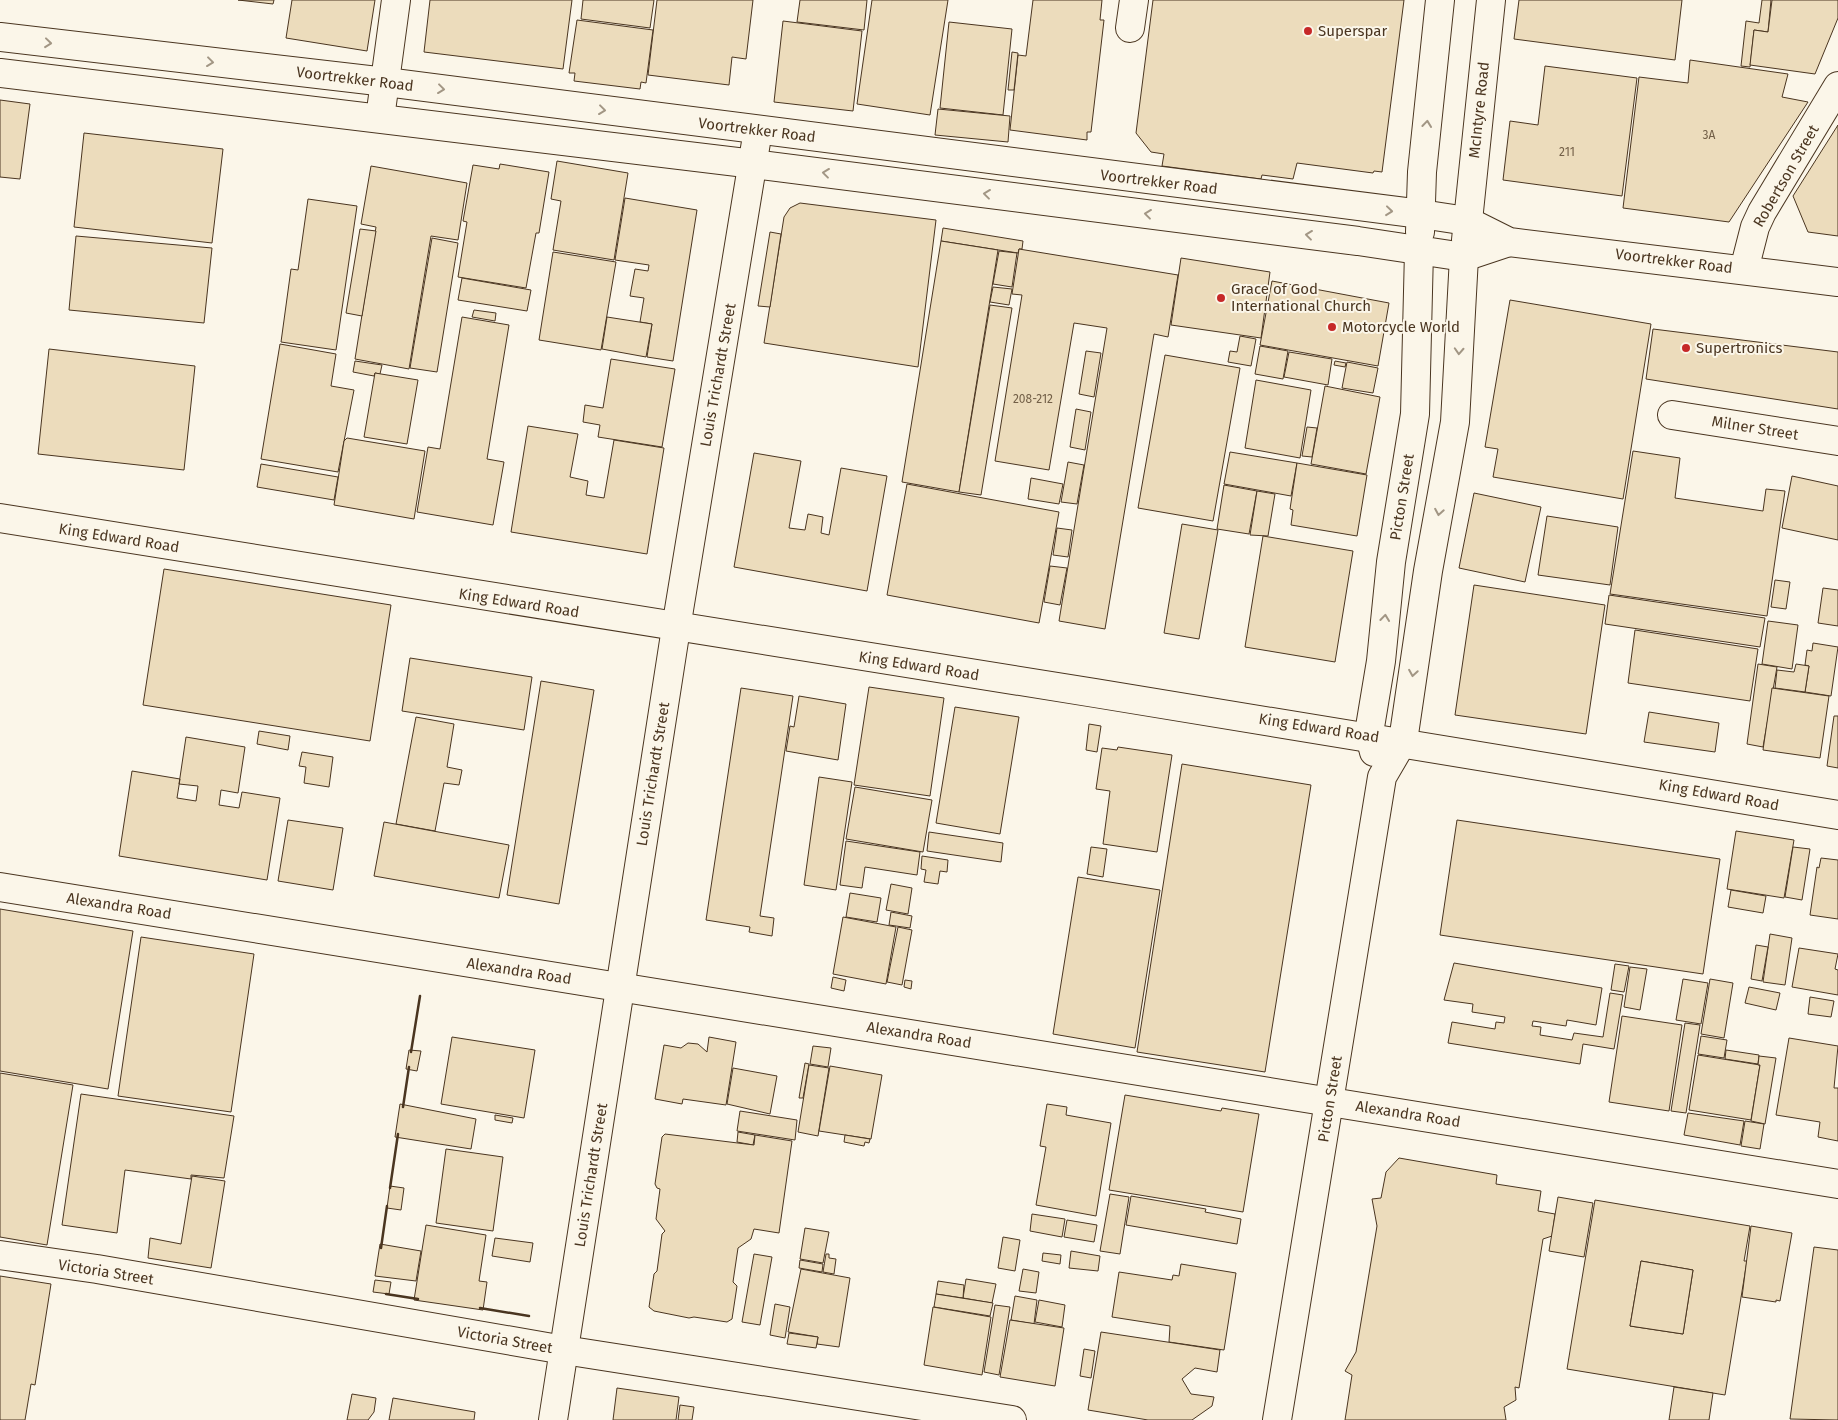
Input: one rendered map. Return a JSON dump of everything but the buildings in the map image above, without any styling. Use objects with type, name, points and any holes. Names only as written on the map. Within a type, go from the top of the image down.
[{"type":"street","points":[[380,118],[396,0]]},
{"type":"street","points":[[1130,28],[1134,0]]},
{"type":"street","points":[[1421,214],[1422,172],[1440,0]]},
{"type":"street","name":"McIntyre Road","points":[[1467,220],[1491,0]]},
{"type":"street","name":"Voortrekker Road","points":[[0,37],[386,82],[1467,220],[1509,242],[1838,282]]},
{"type":"street","name":"Voortrekker Road","points":[[0,73],[754,164],[1464,257],[1509,242]]},
{"type":"street","name":"Robertson Street","points":[[1744,270],[1762,212],[1838,86]]},
{"type":"street","name":"Louis Trichardt Street","points":[[553,1420],[676,628],[754,164],[758,130]]},
{"type":"street","name":"Picton Street","points":[[1382,777],[1368,736],[1381,661],[1391,562],[1415,414],[1418,250],[1421,214]]},
{"type":"street","name":"Picton Street","points":[[1277,1420],[1382,777],[1403,741],[1428,571],[1455,422],[1467,220]]},
{"type":"street","name":"Milner Street","points":[[1672,415],[1838,441]]},
{"type":"street","name":"King Edward Road","points":[[0,518],[676,628],[1403,741],[1838,815]]},
{"type":"street","name":"Alexandra Road","points":[[0,887],[1838,1184]]},
{"type":"street","name":"Victoria Street","points":[[0,1255],[97,1269],[564,1350],[1012,1420]]},
{"type":"wall","points":[[411,1052],[420,996]]},
{"type":"wall","points":[[403,1107],[409,1067]]},
{"type":"wall","points":[[390,1188],[398,1134]]},
{"type":"wall","points":[[381,1248],[387,1206]]},
{"type":"wall","points":[[386,1294],[418,1299]]},
{"type":"wall","points":[[480,1308],[529,1316]]},
{"type":"place","name":"Superspar","points":[[1308,31]]},
{"type":"place","name":"Grace of God International Church","points":[[1221,298]]},
{"type":"place","name":"Motorcycle World","points":[[1332,327]]},
{"type":"place","name":"Supertronics","points":[[1686,348]]}]
